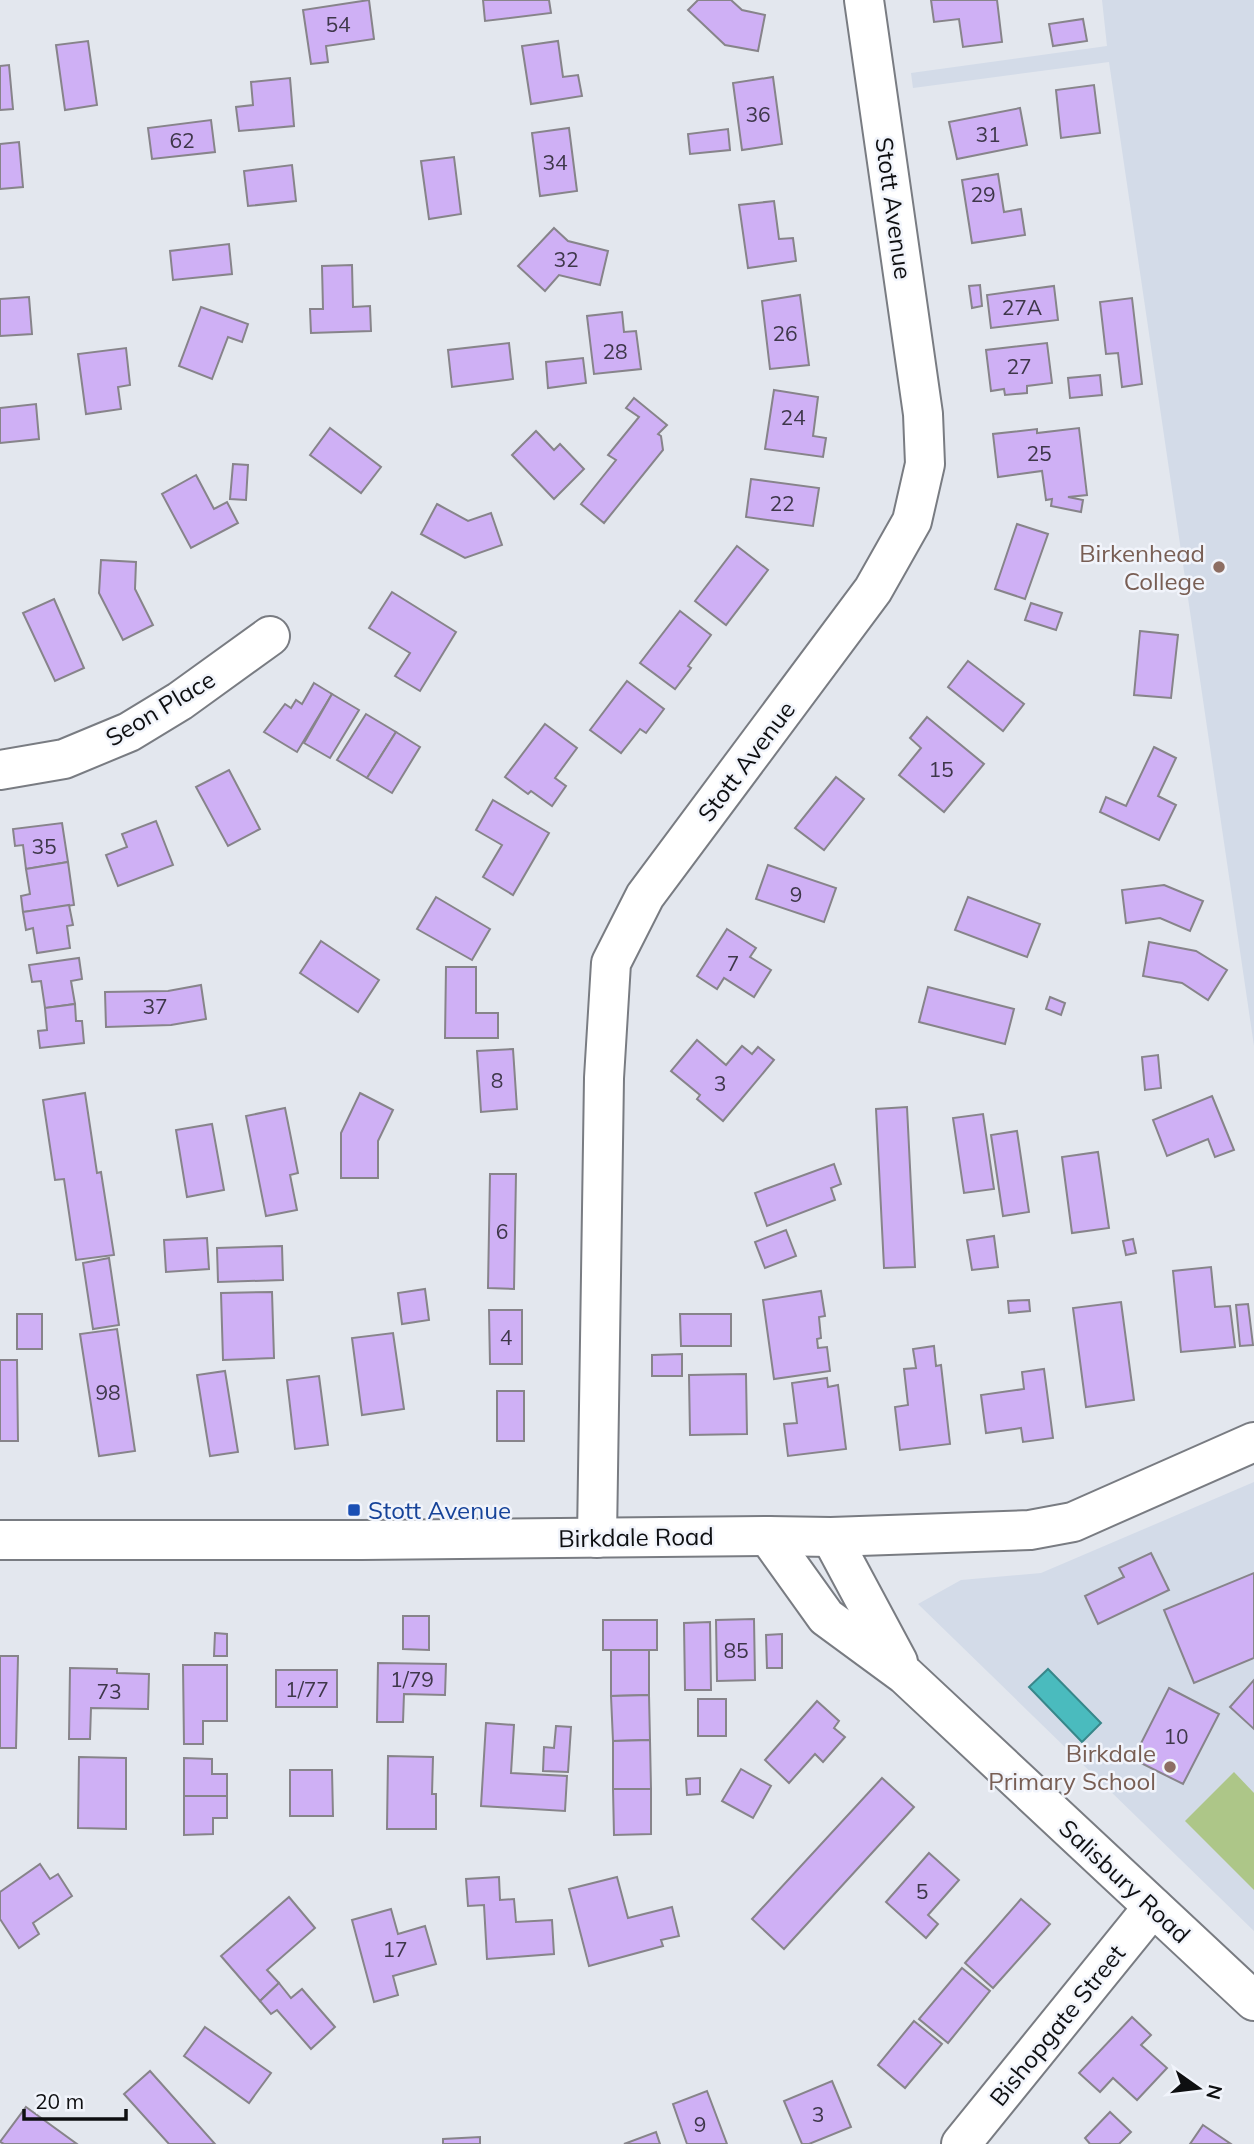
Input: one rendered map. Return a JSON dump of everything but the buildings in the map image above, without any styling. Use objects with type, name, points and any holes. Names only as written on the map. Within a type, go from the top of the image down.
[{"type":"street","name":"Stott Avenue","points":[[597,1538],[604,1091],[611,963],[645,896],[873,590],[912,521],[925,464],[923,414],[864,0]]},
{"type":"street","name":"Seon Place","points":[[0,770],[64,759],[128,732],[180,701],[270,636]]},
{"type":"street","name":"Birkdale Road","points":[[0,1540],[349,1541],[831,1537],[1030,1530],[1073,1522],[1254,1442]]},
{"type":"street","name":"Salisbury Road","points":[[768,1536],[826,1617],[905,1675],[1254,2001]]},
{"type":"street","name":"Salisbury Road","points":[[831,1537],[905,1675]]},
{"type":"street","name":"Bishopgate Street","points":[[961,2144],[1153,1907]]},
{"type":"shaded area","name":"Birkenhead College","points":[[1102,0],[1254,0],[1254,1046],[1109,62],[913,88],[911,73],[1107,46]]},
{"type":"shaded area","name":"Birkdale Primary School","points":[[1254,1482],[1254,1931],[918,1604],[961,1580],[1041,1573]]},
{"type":"green space","points":[[1234,1772],[1254,1793],[1254,1890],[1185,1821]]},
{"type":"water","points":[[1048,1669],[1101,1723],[1082,1742],[1029,1687]]},
{"type":"place","name":"Birkenhead College","points":[[1219,567]]},
{"type":"place","name":"Stott Avenue","points":[[354,1510]]},
{"type":"place","name":"Birkdale Primary School","points":[[1170,1767]]}]
